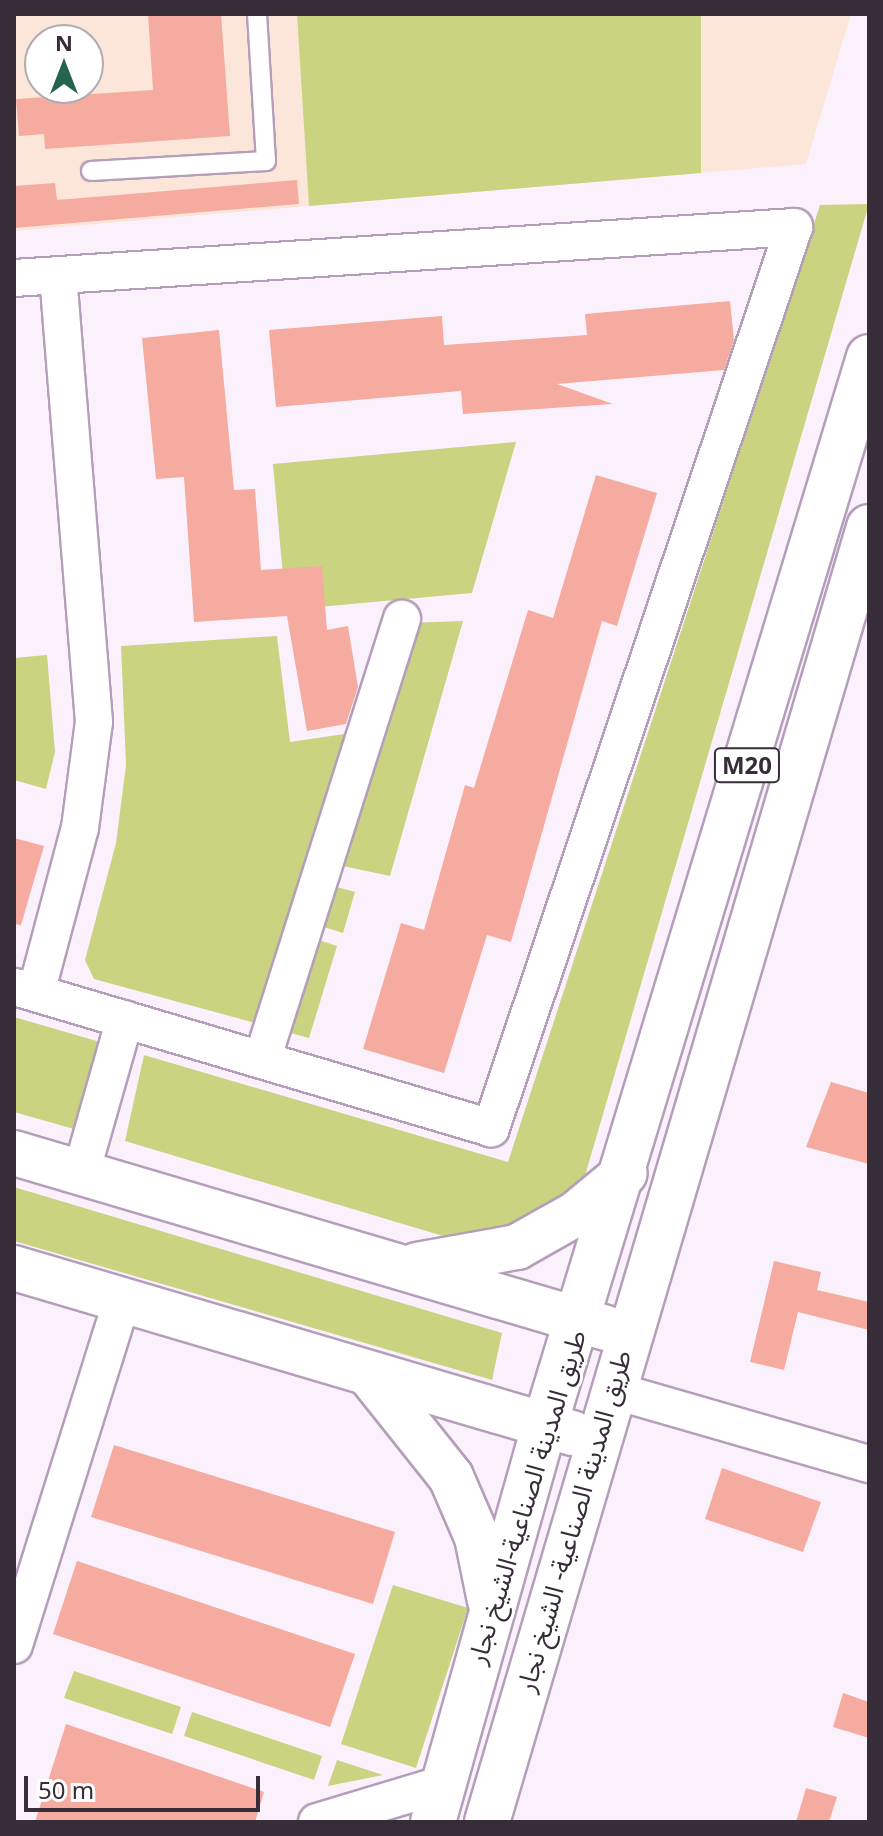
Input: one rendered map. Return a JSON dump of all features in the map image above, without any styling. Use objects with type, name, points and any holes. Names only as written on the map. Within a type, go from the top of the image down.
[{"type":"main road","name":"M20","points":[[625,1173],[869,357]]},
{"type":"main road","name":"طريق المدينة الصناعية- الشيخ نجار","points":[[487,1822],[660,1219],[869,527]]},
{"type":"main road","points":[[14,1153],[628,1334]]},
{"type":"main road","points":[[401,1267],[517,1247],[577,1213],[625,1173]]},
{"type":"main road","name":"طريق المدينة الصناعية-الشيخ نجار","points":[[439,1803],[545,1424],[625,1173]]},
{"type":"main road","points":[[14,1268],[596,1441]]},
{"type":"main road","points":[[369,1374],[451,1477],[477,1537],[492,1607]]},
{"type":"street","points":[[14,278],[58,275],[794,227],[491,1128],[25,990],[80,828],[94,722],[58,275]]},
{"type":"street","points":[[262,1060],[402,619]]},
{"type":"street","points":[[81,1173],[125,1019]]},
{"type":"street","points":[[14,1645],[122,1300]]},
{"type":"street","points":[[612,1390],[869,1464]]},
{"type":"street","points":[[317,1822],[439,1803]]},
{"type":"lane","points":[[91,171],[266,161],[257,14]]},
{"type":"shaded area","points":[[14,14],[851,14],[806,164],[14,231]]},
{"type":"green space","points":[[297,14],[701,14],[701,173],[309,206]]},
{"type":"green space","points":[[869,204],[575,1210],[519,1232],[443,1236],[125,1141],[144,1055],[508,1162],[820,205]]},
{"type":"green space","points":[[516,442],[472,593],[286,610],[273,464]]},
{"type":"green space","points":[[463,621],[390,876],[338,865],[409,623]]},
{"type":"green space","points":[[277,636],[290,742],[351,733],[259,1024],[94,979],[85,960],[116,843],[126,765],[121,646]]},
{"type":"green space","points":[[47,655],[55,752],[46,789],[14,780],[14,658]]},
{"type":"green space","points":[[333,886],[355,892],[343,933],[321,926]]},
{"type":"green space","points":[[316,939],[337,946],[309,1038],[287,1032]]},
{"type":"green space","points":[[14,1017],[100,1042],[74,1129],[14,1112]]},
{"type":"green space","points":[[14,1187],[502,1333],[492,1380],[14,1241]]},
{"type":"green space","points":[[393,1585],[468,1608],[416,1768],[341,1744]]},
{"type":"green space","points":[[74,1671],[181,1707],[172,1734],[64,1698]]},
{"type":"green space","points":[[192,1712],[322,1756],[314,1780],[184,1736]]},
{"type":"green space","points":[[337,1760],[383,1775],[328,1786]]},
{"type":"building","points":[[148,14],[221,14],[230,136],[45,149],[44,134],[19,136],[16,99],[24,98],[24,104],[104,104],[104,93],[153,90]]},
{"type":"building","points":[[297,180],[299,204],[14,228],[14,186],[55,183],[57,200]]},
{"type":"building","points":[[730,301],[734,340],[724,370],[557,384],[613,404],[463,414],[461,391],[276,407],[269,330],[442,316],[444,345],[587,335],[585,314]]},
{"type":"building","points":[[219,330],[234,490],[255,489],[261,570],[322,566],[327,630],[348,626],[358,687],[346,724],[307,731],[287,616],[194,622],[184,477],[156,479],[142,338]]},
{"type":"building","points":[[596,475],[657,493],[617,626],[602,621],[511,942],[487,935],[444,1073],[363,1049],[401,923],[424,930],[465,785],[474,788],[528,610],[553,618]]},
{"type":"building","points":[[14,838],[44,846],[21,925],[14,924]]},
{"type":"building","points":[[831,1082],[869,1093],[869,1164],[806,1147]]},
{"type":"building","points":[[774,1261],[821,1272],[817,1290],[869,1302],[869,1330],[798,1312],[784,1370],[750,1362]]},
{"type":"building","points":[[114,1445],[395,1532],[373,1604],[91,1517]]},
{"type":"building","points":[[722,1468],[821,1502],[803,1552],[705,1519]]},
{"type":"building","points":[[77,1561],[355,1654],[330,1727],[53,1634]]},
{"type":"building","points":[[843,1693],[869,1702],[869,1738],[833,1727]]},
{"type":"building","points":[[66,1724],[264,1792],[255,1822],[35,1822]]},
{"type":"building","points":[[806,1788],[837,1797],[829,1822],[796,1822]]}]
